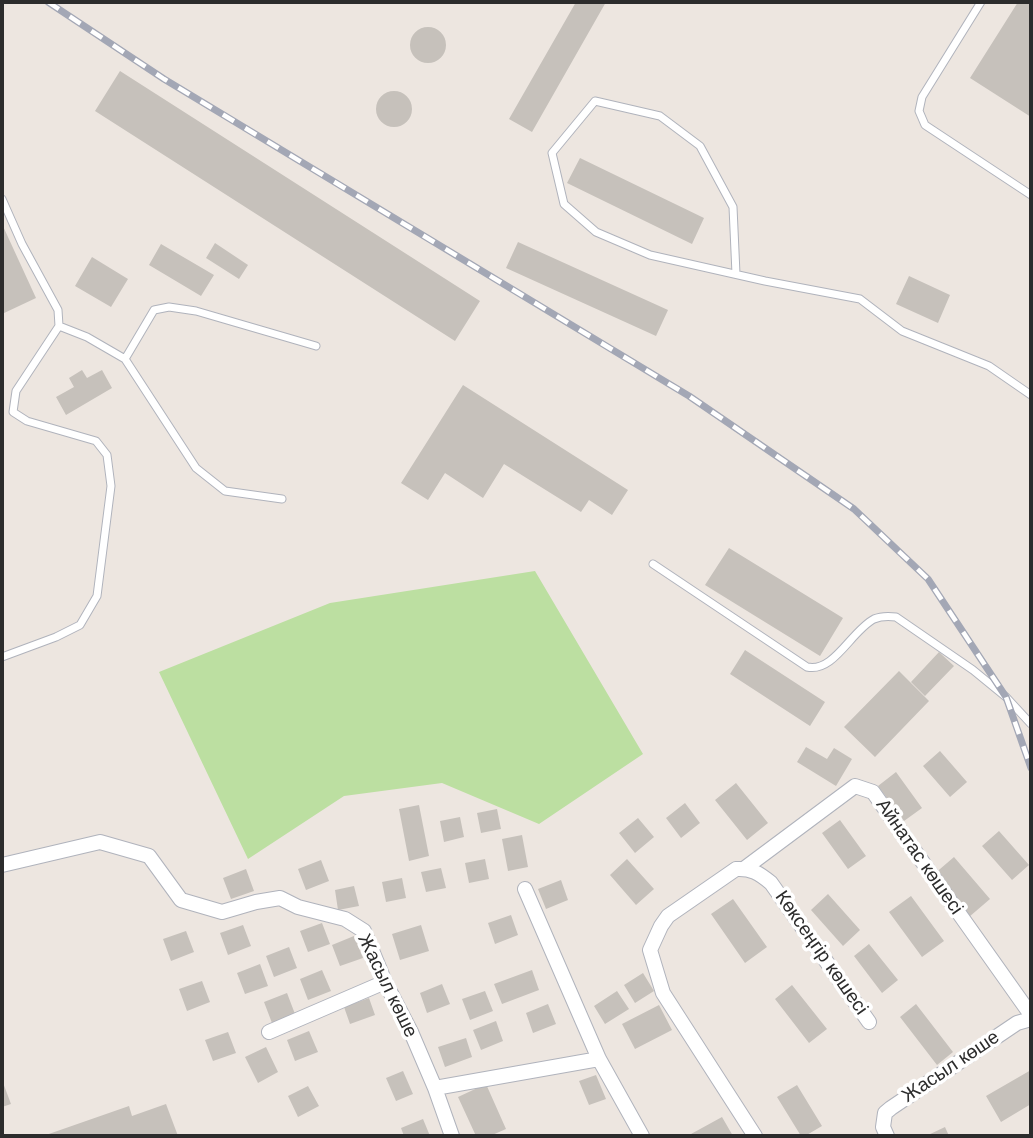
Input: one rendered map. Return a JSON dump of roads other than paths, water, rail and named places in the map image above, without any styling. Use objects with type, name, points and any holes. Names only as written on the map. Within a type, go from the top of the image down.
[{"type":"street","name":"Айнатас көшесі","points":[[745,868],[855,786],[873,792],[1031,1017]]},
{"type":"street","name":"Жасыл көше","points":[[2,865],[100,842],[149,856],[181,900],[222,912],[280,898],[298,907],[345,919],[364,931],[385,982],[411,1032],[452,1136]]},
{"type":"street","points":[[745,868],[725,875],[668,916],[650,950],[663,993],[755,1136]]},
{"type":"street","name":"Көксеңгір көшесі","points":[[745,868],[757,872],[771,883],[869,1022]]},
{"type":"street","points":[[525,889],[599,1059],[642,1136]]},
{"type":"street","points":[[269,1032],[385,982]]},
{"type":"street","name":"Жасыл көше","points":[[885,1131],[885,1113],[891,1108],[1017,1023],[1031,1017]]},
{"type":"street","points":[[435,1088],[599,1059]]},
{"type":"lane","points":[[981,2],[922,97],[919,111],[925,125],[1031,195]]},
{"type":"lane","points":[[736,274],[733,207],[700,146],[660,116],[595,101],[552,153],[564,204],[596,232],[650,255],[736,274],[860,299],[902,331],[989,366],[1031,395]]},
{"type":"lane","points":[[2,199],[22,244],[58,310],[59,326],[16,391],[13,412],[27,421],[96,441],[107,455],[111,486],[97,596],[80,625],[2,657]]},
{"type":"lane","points":[[125,359],[154,310],[169,307],[196,311],[316,346]]},
{"type":"lane","points":[[59,326],[87,337],[125,359],[195,468],[225,491],[282,499]]},
{"type":"lane","points":[[653,564],[807,667],[815,669],[832,660],[874,619],[896,617],[973,670],[1006,697],[1031,724]]},
{"type":"railway","points":[[48,2],[164,79],[689,396],[854,509],[928,579],[1006,697],[1031,768]]}]
